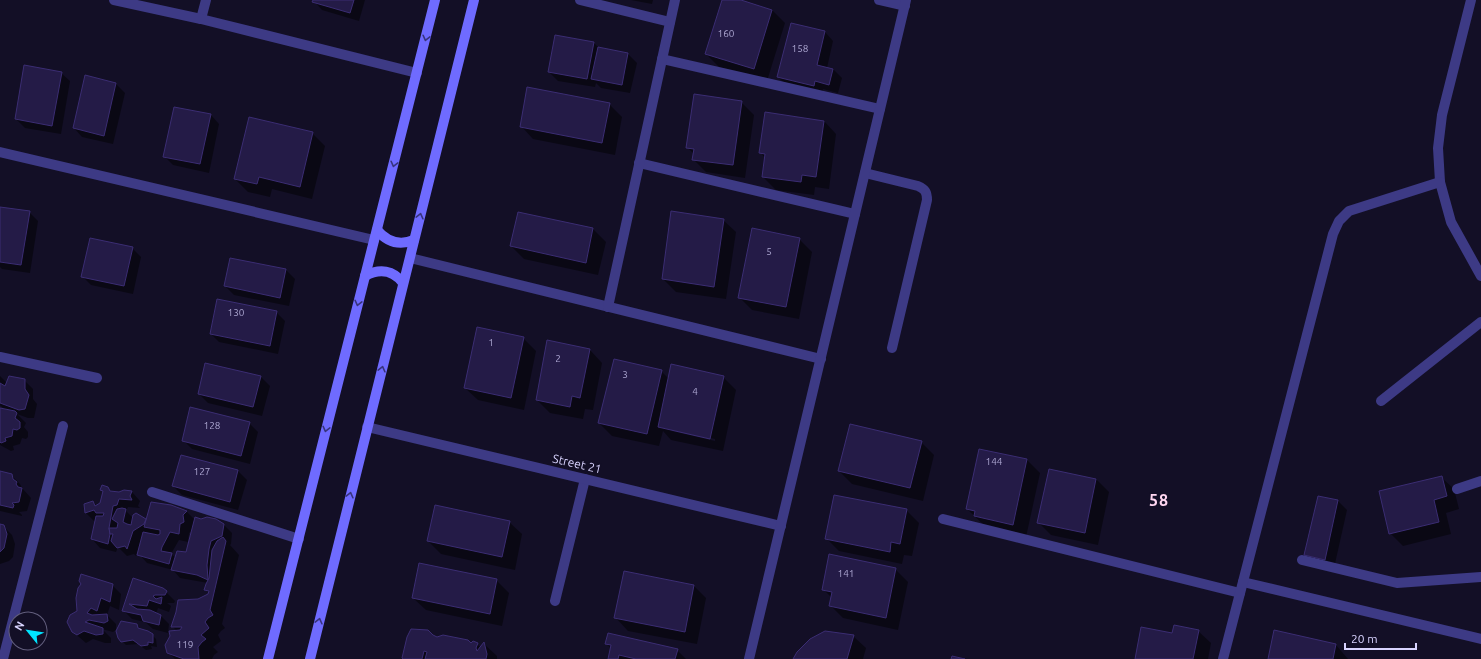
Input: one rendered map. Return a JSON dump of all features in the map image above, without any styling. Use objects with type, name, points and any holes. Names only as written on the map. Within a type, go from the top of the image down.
[{"type":"street","points":[[114,0],[417,73]]},
{"type":"street","points":[[201,20],[206,0]]},
{"type":"street","points":[[268,659],[435,0]]},
{"type":"street","points":[[310,659],[474,0]]},
{"type":"street","points":[[580,0],[670,22]]},
{"type":"street","points":[[608,307],[674,0]]},
{"type":"street","points":[[749,659],[905,3],[879,0]]},
{"type":"street","points":[[1470,0],[1442,115],[1438,148],[1440,182],[1451,222],[1481,276]]},
{"type":"street","points":[[662,59],[880,109]]},
{"type":"street","points":[[0,152],[381,236],[393,243],[408,243],[414,240]]},
{"type":"street","points":[[639,163],[855,214]]},
{"type":"street","points":[[865,173],[924,188],[927,194],[927,200],[892,348]]},
{"type":"street","points":[[1223,659],[1333,234],[1339,221],[1350,211],[1440,182]]},
{"type":"street","points":[[410,258],[820,359]]},
{"type":"street","points":[[365,276],[378,271],[386,271],[399,277],[403,283]]},
{"type":"street","points":[[1380,401],[1481,322]]},
{"type":"street","points":[[0,357],[97,378]]},
{"type":"street","points":[[3,659],[63,426]]},
{"type":"street","name":"Street 21","points":[[367,427],[781,526]]},
{"type":"street","points":[[556,601],[585,479]]},
{"type":"street","points":[[1457,489],[1481,481]]},
{"type":"street","points":[[152,492],[299,539]]},
{"type":"street","points":[[943,519],[1240,593]]},
{"type":"street","points":[[1302,560],[1397,583],[1481,577]]},
{"type":"street","points":[[1243,582],[1481,639]]},
{"type":"building","points":[[313,0],[354,0],[350,13],[312,2]]},
{"type":"building","points":[[722,0],[741,0],[772,10],[754,69],[705,54]]},
{"type":"building","points":[[791,23],[825,31],[817,65],[833,69],[829,85],[815,81],[814,86],[777,77]]},
{"type":"building","points":[[555,35],[594,42],[587,79],[548,72]]},
{"type":"building","points":[[598,47],[628,53],[622,85],[591,79]]},
{"type":"building","points":[[24,65],[62,72],[52,126],[15,119]]},
{"type":"building","points":[[85,75],[116,83],[104,136],[73,128]]},
{"type":"building","points":[[527,87],[610,103],[602,143],[520,127]]},
{"type":"building","points":[[694,94],[742,101],[733,165],[692,160],[694,149],[686,148]]},
{"type":"building","points":[[174,107],[211,114],[200,164],[163,157]]},
{"type":"building","points":[[765,112],[824,121],[816,177],[802,175],[801,182],[762,177],[765,154],[759,153]]},
{"type":"building","points":[[249,117],[313,132],[300,187],[259,177],[257,184],[234,179]]},
{"type":"building","points":[[0,207],[30,211],[21,265],[0,262]]},
{"type":"building","points":[[671,211],[724,219],[714,287],[662,279]]},
{"type":"building","points":[[518,212],[593,228],[586,263],[510,246]]},
{"type":"building","points":[[752,228],[800,238],[786,307],[738,298]]},
{"type":"building","points":[[90,238],[133,247],[124,286],[81,277]]},
{"type":"building","points":[[230,258],[286,269],[280,298],[224,286]]},
{"type":"building","points":[[217,299],[277,311],[270,346],[210,334]]},
{"type":"building","points":[[477,327],[524,337],[511,398],[464,388]]},
{"type":"building","points":[[547,340],[590,349],[580,398],[572,396],[570,407],[536,400]]},
{"type":"building","points":[[614,359],[662,370],[647,434],[598,423]]},
{"type":"building","points":[[205,363],[261,376],[253,407],[198,394]]},
{"type":"building","points":[[671,364],[724,376],[710,439],[658,427]]},
{"type":"building","points":[[9,376],[25,379],[25,389],[29,395],[25,409],[19,410],[0,403],[0,383],[5,386]]},
{"type":"building","points":[[190,407],[250,422],[241,456],[182,441]]},
{"type":"building","points":[[0,408],[15,411],[17,413],[15,418],[20,422],[20,428],[17,430],[13,429],[12,436],[5,438],[6,441],[1,443],[0,442]]},
{"type":"building","points":[[850,424],[922,441],[910,488],[838,471]]},
{"type":"building","points":[[979,449],[1027,459],[1013,525],[974,516],[975,511],[966,509]]},
{"type":"building","points":[[181,455],[238,470],[230,502],[172,486]]},
{"type":"building","points":[[1049,469],[1096,479],[1085,533],[1037,523]]},
{"type":"building","points":[[0,471],[12,474],[18,487],[22,488],[19,502],[12,503],[14,505],[13,508],[0,505]]},
{"type":"building","points":[[1442,476],[1447,496],[1434,500],[1439,522],[1389,534],[1379,491]]},
{"type":"building","points":[[102,485],[108,487],[110,491],[132,491],[130,496],[132,500],[119,499],[117,505],[113,506],[108,544],[91,539],[96,516],[103,516],[104,513],[96,513],[94,510],[85,513],[84,504],[93,501],[95,506],[100,503],[103,491],[100,490]]},
{"type":"building","points":[[834,495],[907,509],[900,544],[891,542],[890,552],[825,539]]},
{"type":"building","points":[[1318,496],[1338,500],[1325,560],[1304,555]]},
{"type":"building","points":[[151,502],[171,505],[187,511],[183,515],[184,522],[180,524],[179,534],[170,532],[162,547],[161,551],[172,553],[169,564],[137,555],[143,532],[158,535],[160,534],[160,530],[144,527]]},
{"type":"building","points":[[435,505],[510,521],[502,557],[427,541]]},
{"type":"building","points":[[117,509],[126,509],[123,522],[127,524],[131,525],[133,515],[136,513],[146,519],[144,524],[133,531],[127,549],[125,546],[117,548],[111,541],[113,534],[110,534],[109,528],[117,528],[118,523],[112,519]]},
{"type":"building","points":[[195,517],[201,519],[207,517],[216,519],[224,524],[222,536],[211,541],[207,565],[208,580],[197,575],[171,570],[177,551],[186,552]]},
{"type":"building","points":[[0,524],[4,525],[7,534],[4,548],[0,552]]},
{"type":"building","points":[[223,537],[226,541],[210,610],[213,615],[205,622],[209,628],[201,635],[206,639],[198,647],[199,659],[184,659],[167,653],[165,645],[170,636],[169,631],[180,630],[182,627],[171,627],[178,600],[198,599],[208,594],[209,591],[204,590],[209,578],[212,550],[217,541]]},
{"type":"building","points":[[829,554],[896,568],[886,618],[829,606],[832,592],[822,590]]},
{"type":"building","points":[[419,563],[497,579],[490,614],[412,598]]},
{"type":"building","points":[[624,571],[694,585],[685,632],[614,618]]},
{"type":"building","points":[[81,574],[113,584],[110,602],[101,598],[97,611],[91,608],[87,613],[92,615],[107,614],[108,621],[104,623],[89,620],[85,622],[103,628],[103,634],[96,635],[84,631],[77,635],[72,632],[67,622],[70,615],[77,611],[76,598],[78,588],[81,584],[79,581]]},
{"type":"building","points":[[133,578],[163,588],[167,591],[165,595],[153,596],[156,599],[162,597],[161,604],[149,600],[147,606],[129,604],[137,609],[150,610],[161,615],[159,625],[143,621],[141,615],[122,611]]},
{"type":"building","points":[[121,621],[137,624],[138,628],[153,634],[153,643],[148,642],[148,645],[141,646],[133,640],[121,642],[116,631]]},
{"type":"building","points":[[1174,625],[1199,630],[1193,659],[1135,659],[1141,627],[1172,633]]},
{"type":"building","points":[[411,629],[428,630],[437,637],[443,635],[468,640],[471,643],[473,641],[478,643],[476,648],[477,651],[484,642],[487,654],[486,659],[425,659],[427,652],[424,651],[422,659],[403,659],[407,637]]},
{"type":"building","points":[[1274,630],[1336,644],[1333,659],[1268,659]]},
{"type":"building","points":[[825,631],[854,635],[847,659],[793,659],[797,652],[810,639]]},
{"type":"building","points":[[608,633],[678,649],[675,659],[636,659],[619,655],[618,659],[608,659],[611,645],[605,644]]},
{"type":"building","points":[[952,656],[965,659],[951,659]]},
{"type":"district","name":"58","points":[[1159,500]]}]
